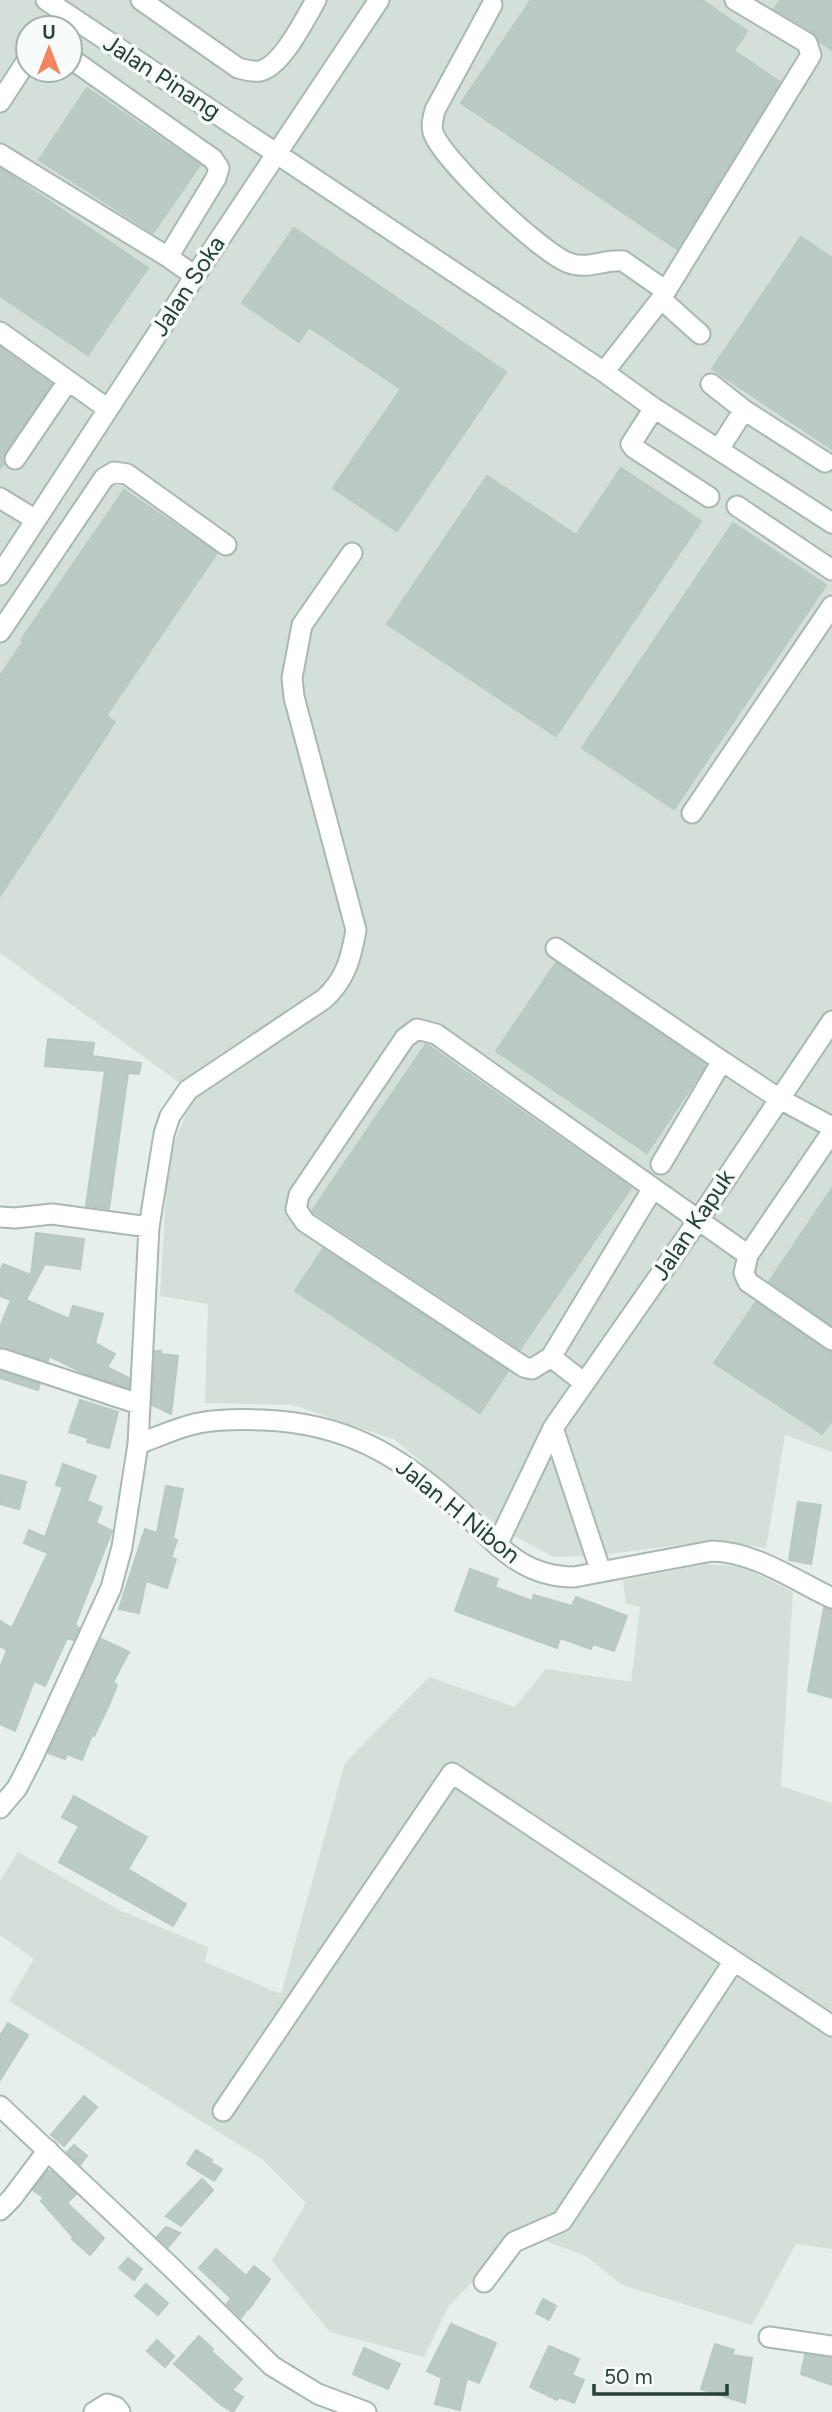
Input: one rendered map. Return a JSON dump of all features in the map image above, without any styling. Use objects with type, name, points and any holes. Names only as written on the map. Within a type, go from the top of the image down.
[{"type":"street","name":"Jalan Pinang","points":[[46,0],[278,153],[654,408],[832,523]]},
{"type":"street","points":[[141,0],[238,68],[256,71],[268,67],[280,57],[316,0]]},
{"type":"street","name":"Jalan Soka","points":[[0,575],[379,0]]},
{"type":"street","points":[[604,372],[664,295],[810,59],[807,43],[735,0]]},
{"type":"street","points":[[491,2],[435,110],[433,132],[439,144],[515,224],[558,258],[586,266],[623,261],[664,295],[700,334]]},
{"type":"street","points":[[84,68],[213,159],[219,168],[216,178],[168,257]]},
{"type":"street","points":[[0,102],[14,81]]},
{"type":"street","points":[[0,154],[195,276]]},
{"type":"street","points":[[0,332],[108,409]]},
{"type":"street","points":[[15,459],[68,381]]},
{"type":"street","points":[[710,384],[744,410],[825,462]]},
{"type":"street","points":[[654,408],[632,444],[634,448],[709,497]]},
{"type":"street","points":[[719,449],[744,410]]},
{"type":"street","points":[[2,624],[104,478],[114,472],[127,474],[226,545]]},
{"type":"street","points":[[0,498],[36,520]]},
{"type":"street","points":[[737,506],[832,570]]},
{"type":"street","points":[[0,1808],[18,1788],[27,1769],[111,1588],[122,1547],[138,1444],[149,1227],[164,1134],[170,1116],[188,1090],[324,999],[338,986],[353,952],[356,930],[294,697],[292,678],[302,625],[352,553]]},
{"type":"street","points":[[692,813],[832,606]]},
{"type":"street","points":[[556,948],[778,1098],[832,1130],[748,1255],[744,1273],[748,1282],[832,1340]]},
{"type":"street","name":"Jalan Kapuk","points":[[498,1545],[553,1428],[832,1021]]},
{"type":"street","points":[[653,1188],[551,1357],[532,1369],[524,1367],[305,1223],[296,1209],[299,1195],[405,1038],[417,1029],[436,1034],[748,1255]]},
{"type":"street","points":[[661,1164],[722,1061]]},
{"type":"street","points":[[0,1217],[52,1214],[149,1227]]},
{"type":"street","points":[[551,1357],[583,1382]]},
{"type":"street","points":[[2,1359],[139,1404]]},
{"type":"street","name":"Jalan H Nibon","points":[[138,1444],[197,1423],[223,1420],[287,1421],[327,1428],[365,1442],[409,1468],[457,1506],[498,1545],[527,1567],[540,1573],[556,1577],[574,1577],[712,1551],[727,1551],[751,1558],[832,1598]]},
{"type":"street","points":[[553,1428],[601,1572]]},
{"type":"street","points":[[223,2111],[452,1773],[832,2026]]},
{"type":"street","points":[[484,2282],[514,2242],[562,2221],[734,1961]]},
{"type":"street","points":[[0,2106],[172,2267],[272,2366],[318,2395],[366,2412]]},
{"type":"street","points":[[0,2210],[48,2150]]},
{"type":"street","points":[[769,2337],[832,2346]]},
{"type":"street","points":[[94,2412],[107,2404],[116,2407],[120,2412]]},
{"type":"shaded area","points":[[0,0],[832,0],[832,1452],[785,1435],[766,1548],[719,1540],[601,1555],[554,1557],[504,1531],[395,1440],[293,1405],[205,1403],[208,1304],[160,1296],[168,1156],[195,1094],[0,953]]},
{"type":"shaded area","points":[[707,1564],[744,1567],[793,1592],[781,1786],[832,1803],[832,2249],[796,2244],[752,2325],[622,2285],[586,2256],[521,2232],[448,2307],[424,2357],[330,2332],[272,2261],[306,2203],[262,2159],[9,2001],[34,1959],[0,1935],[0,1881],[18,1852],[119,1910],[208,1947],[205,1962],[281,1994],[345,1763],[429,1677],[515,1707],[546,1669],[631,1682],[640,1607],[626,1604],[623,1580]]},
{"type":"building","points":[[531,0],[702,0],[747,31],[734,51],[780,82],[677,249],[461,103]]},
{"type":"building","points":[[780,0],[832,0],[832,50],[819,41],[813,32],[774,9]]},
{"type":"building","points":[[87,88],[200,165],[153,233],[39,160]]},
{"type":"building","points":[[0,168],[148,268],[88,355],[0,296]]},
{"type":"building","points":[[294,228],[506,372],[397,531],[333,488],[401,389],[309,327],[299,342],[242,303]]},
{"type":"building","points":[[801,237],[832,258],[832,449],[712,369]]},
{"type":"building","points":[[0,347],[51,384],[5,452],[4,463],[0,468]]},
{"type":"building","points":[[621,468],[701,521],[556,736],[387,624],[487,476],[576,535]]},
{"type":"building","points":[[124,490],[217,553],[106,716],[115,722],[0,896],[0,676],[23,642],[21,640]]},
{"type":"building","points":[[733,523],[826,585],[674,809],[582,748]]},
{"type":"building","points":[[556,963],[706,1065],[647,1153],[496,1051]]},
{"type":"building","points":[[48,1039],[94,1043],[92,1056],[141,1063],[139,1074],[128,1073],[109,1209],[86,1206],[105,1071],[45,1066]]},
{"type":"building","points":[[426,1044],[631,1188],[520,1349],[312,1211]]},
{"type":"building","points":[[832,1188],[832,1325],[769,1282]]},
{"type":"building","points":[[36,1233],[84,1239],[80,1269],[45,1264],[26,1300],[69,1319],[73,1306],[103,1314],[95,1343],[115,1354],[107,1367],[129,1378],[129,1388],[84,1373],[49,1356],[48,1361],[0,1347],[0,1327],[11,1300],[0,1296],[0,1271],[3,1264],[31,1275]]},
{"type":"building","points":[[323,1249],[508,1371],[480,1413],[295,1291]]},
{"type":"building","points":[[756,1302],[825,1350],[832,1352],[832,1420],[822,1434],[714,1363]]},
{"type":"building","points":[[155,1351],[178,1356],[171,1414],[152,1405]]},
{"type":"building","points":[[0,1371],[40,1384],[38,1390],[0,1378]]},
{"type":"building","points":[[80,1400],[118,1412],[109,1448],[87,1442],[88,1438],[69,1432]]},
{"type":"building","points":[[63,1464],[96,1476],[87,1501],[102,1507],[96,1523],[112,1531],[75,1625],[79,1628],[73,1640],[67,1638],[45,1686],[34,1681],[15,1731],[0,1724],[0,1668],[7,1650],[0,1646],[0,1621],[12,1628],[48,1553],[24,1543],[29,1530],[45,1537],[63,1487],[56,1485]]},
{"type":"building","points":[[0,1475],[26,1482],[19,1509],[0,1504]]},
{"type":"building","points":[[166,1486],[183,1489],[173,1538],[177,1540],[171,1558],[176,1559],[167,1588],[146,1581],[139,1613],[119,1609],[145,1529],[157,1533]]},
{"type":"building","points":[[798,1502],[821,1505],[811,1564],[789,1560]]},
{"type":"building","points":[[470,1569],[498,1579],[495,1587],[532,1601],[534,1595],[572,1606],[576,1597],[627,1616],[614,1651],[593,1644],[591,1649],[560,1638],[557,1648],[455,1611]]},
{"type":"building","points":[[824,1608],[832,1610],[832,1698],[808,1691]]},
{"type":"building","points":[[101,1639],[129,1652],[113,1682],[117,1685],[109,1705],[82,1760],[67,1754],[65,1759],[48,1753]]},
{"type":"building","points":[[74,1796],[147,1837],[128,1869],[186,1904],[173,1926],[59,1862],[79,1826],[62,1817]]},
{"type":"building","points":[[8,2023],[28,2035],[0,2080],[0,2036]]},
{"type":"building","points":[[84,2096],[97,2107],[64,2146],[51,2135]]},
{"type":"building","points":[[74,2145],[87,2156],[80,2165],[67,2152]]},
{"type":"building","points":[[196,2150],[222,2169],[214,2181],[187,2164]]},
{"type":"building","points":[[47,2171],[51,2171],[76,2194],[67,2203],[104,2238],[90,2255],[72,2239],[41,2201],[44,2198],[33,2190]]},
{"type":"building","points":[[202,2179],[213,2190],[181,2226],[166,2216]]},
{"type":"building","points":[[166,2227],[180,2233],[168,2247],[157,2237]]},
{"type":"building","points":[[216,2249],[246,2276],[254,2266],[270,2279],[241,2318],[227,2304],[231,2298],[199,2268]]},
{"type":"building","points":[[128,2258],[142,2269],[134,2280],[119,2268]]},
{"type":"building","points":[[146,2284],[168,2303],[158,2315],[135,2296]]},
{"type":"building","points":[[543,2299],[556,2306],[549,2320],[536,2313]]},
{"type":"building","points":[[451,2324],[496,2343],[479,2383],[467,2378],[460,2410],[435,2404],[442,2378],[427,2371]]},
{"type":"building","points":[[199,2336],[213,2349],[211,2351],[242,2379],[232,2390],[243,2397],[233,2412],[174,2364]]},
{"type":"building","points":[[157,2340],[174,2356],[165,2367],[147,2351]]},
{"type":"building","points":[[715,2344],[734,2350],[732,2355],[752,2358],[745,2403],[701,2389]]},
{"type":"building","points":[[549,2346],[579,2359],[572,2375],[584,2380],[574,2403],[559,2397],[557,2400],[530,2387]]},
{"type":"building","points":[[364,2348],[400,2364],[388,2389],[353,2374]]},
{"type":"building","points":[[805,2355],[832,2358],[832,2385],[801,2374]]}]
